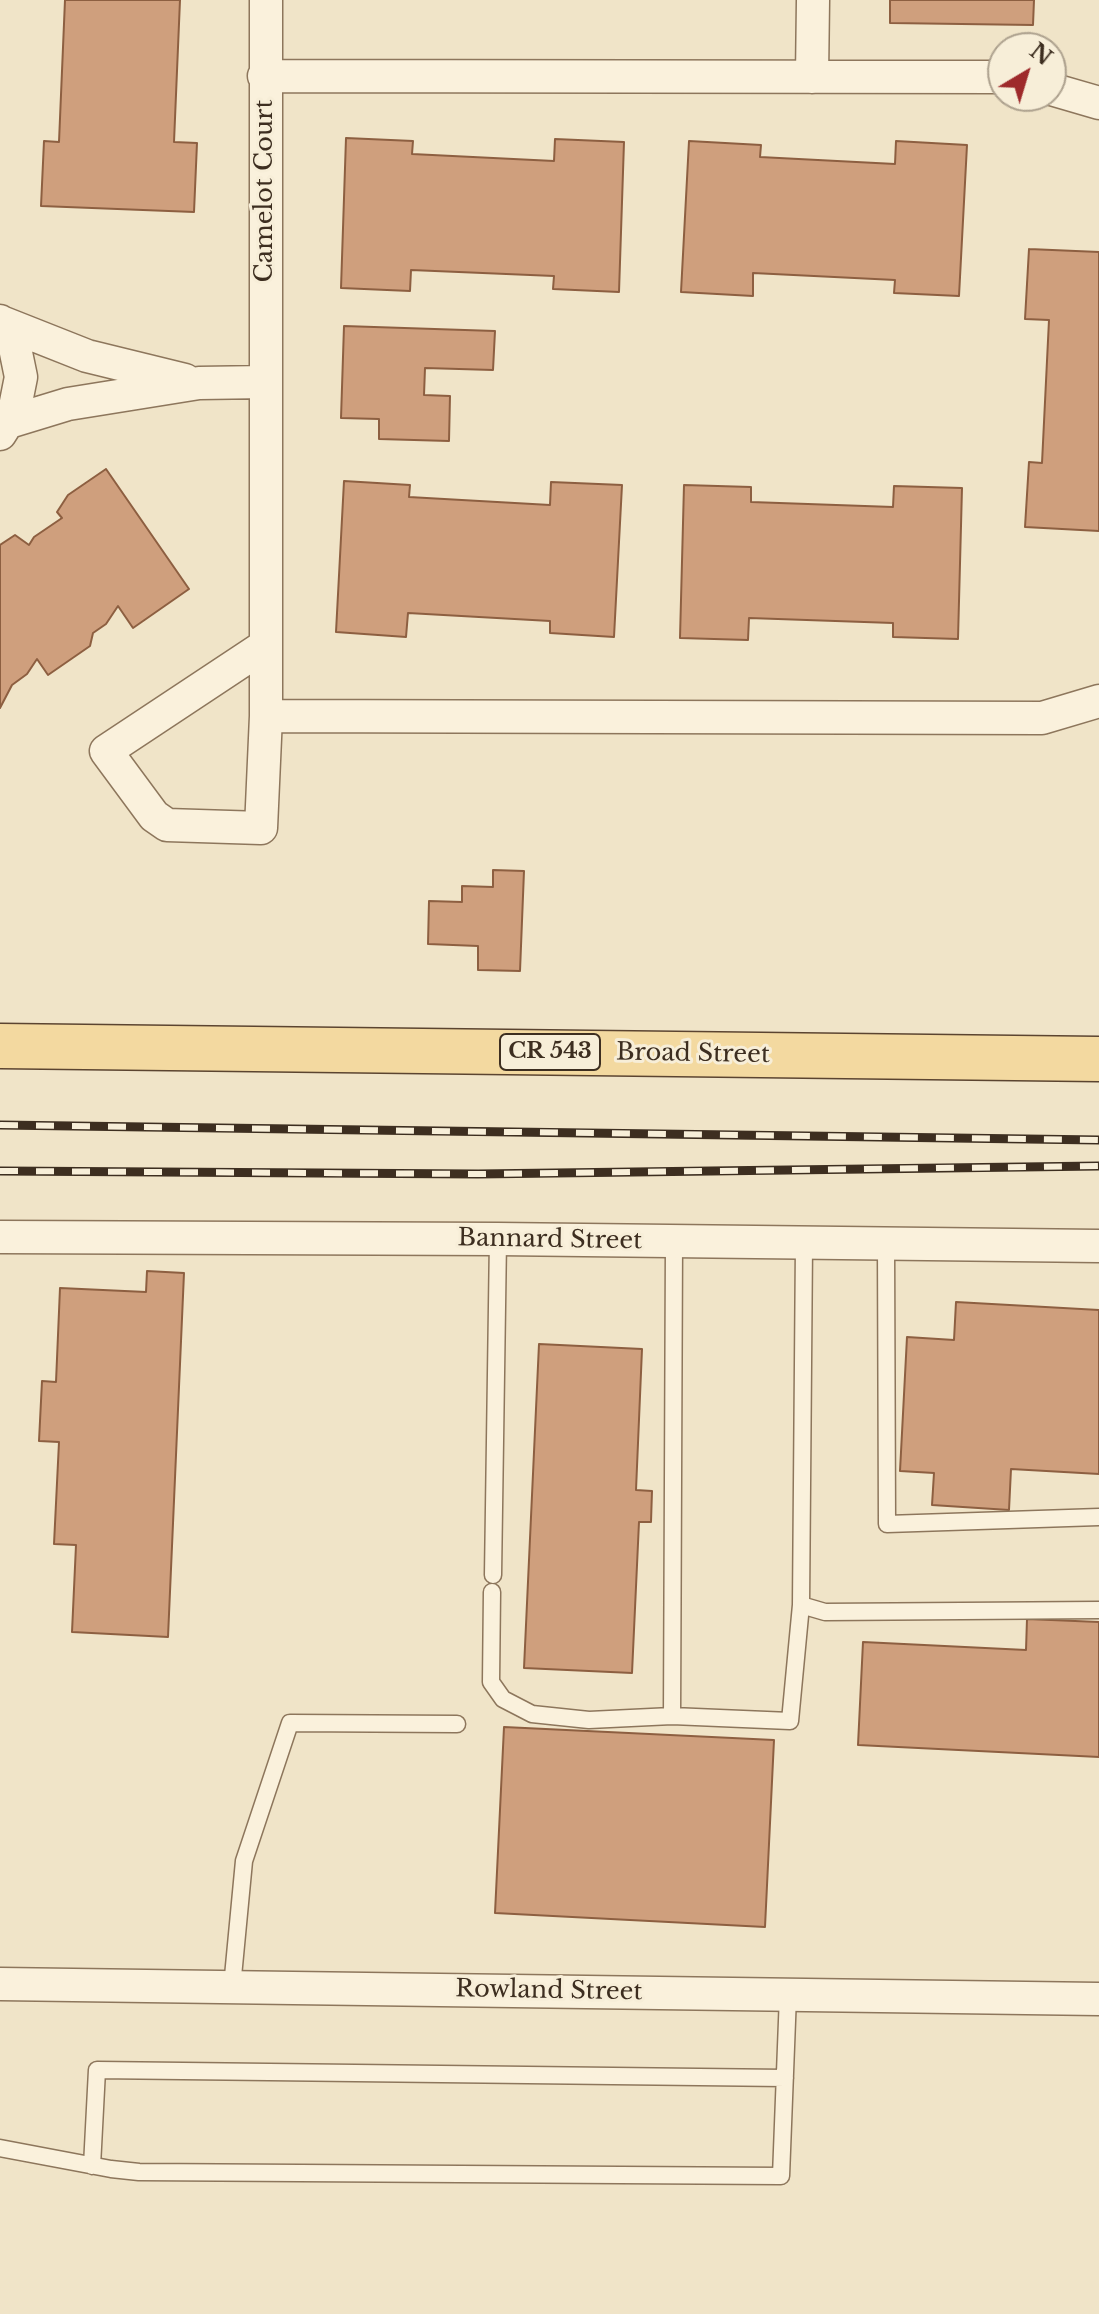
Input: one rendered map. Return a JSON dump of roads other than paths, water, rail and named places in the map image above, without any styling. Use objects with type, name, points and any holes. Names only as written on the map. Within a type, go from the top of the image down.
[{"type":"main road","name":"Broad Street","points":[[0,1046],[1099,1059]]},
{"type":"street","name":"Camelot Court","points":[[266,0],[264,76],[266,382],[266,645],[266,716],[261,828],[167,825],[154,816],[106,751],[266,645]]},
{"type":"street","points":[[812,77],[813,0]]},
{"type":"street","points":[[264,76],[987,77]]},
{"type":"street","points":[[1067,94],[1099,103]]},
{"type":"street","points":[[0,322],[87,356],[199,383]]},
{"type":"street","points":[[0,322],[14,343],[21,377],[14,412],[4,428]]},
{"type":"street","points":[[4,428],[68,404],[199,383],[266,382]]},
{"type":"street","points":[[266,716],[1042,718],[1099,701]]},
{"type":"street","name":"Bannard Street","points":[[0,1237],[1099,1246]]},
{"type":"street","name":"Rowland Street","points":[[0,1984],[1099,1999]]},
{"type":"lane","points":[[493,1575],[498,1239]]},
{"type":"lane","points":[[672,1716],[674,1241]]},
{"type":"lane","points":[[492,1592],[491,1682],[503,1699],[532,1714],[589,1720],[672,1716],[790,1721],[801,1605],[804,1243]]},
{"type":"lane","points":[[886,1244],[887,1524],[1099,1517]]},
{"type":"lane","points":[[801,1605],[825,1612],[1099,1610]]},
{"type":"lane","points":[[232,1987],[244,1861],[290,1723],[457,1724]]},
{"type":"lane","points":[[0,2148],[139,2172],[781,2176],[788,1995]]},
{"type":"lane","points":[[92,2166],[97,2070],[785,2078]]},
{"type":"railway","points":[[0,1125],[1099,1140]]},
{"type":"railway","points":[[0,1171],[478,1174],[1099,1166]]}]
